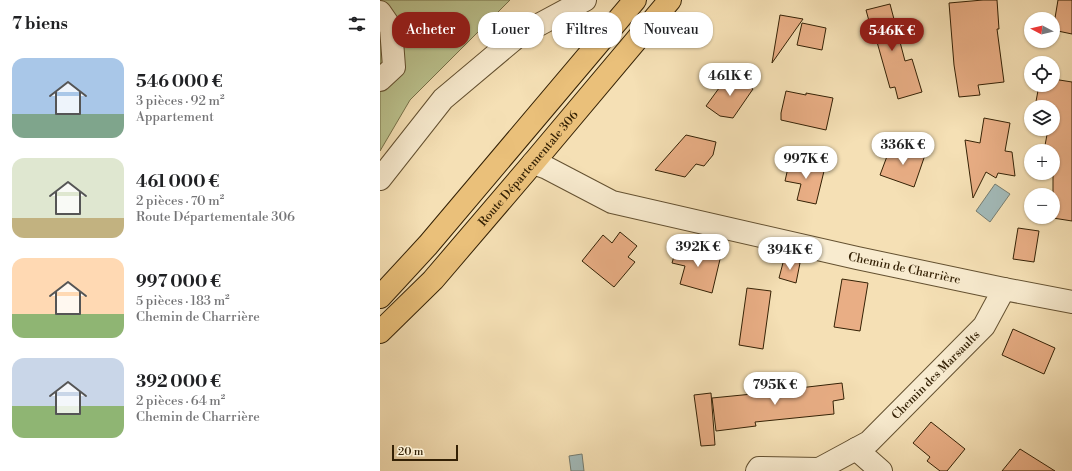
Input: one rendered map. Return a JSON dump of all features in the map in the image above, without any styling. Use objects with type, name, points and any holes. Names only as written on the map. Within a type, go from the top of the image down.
[{"type":"main road","points":[[380,296],[428,245],[635,0]]},
{"type":"main road","name":"Route Départementale 306","points":[[380,332],[433,280],[670,0]]},
{"type":"street","points":[[380,179],[443,99],[518,36],[585,0]]},
{"type":"street","points":[[380,12],[391,28],[394,67],[380,80]]},
{"type":"street","name":"Chemin de Charrière","points":[[533,163],[547,168],[612,202],[850,256],[1072,302]]},
{"type":"street","name":"Chemin des Marsaults","points":[[757,471],[759,468],[819,469],[869,442],[984,326],[1004,289]]},
{"type":"street","points":[[856,449],[881,471]]},
{"type":"green space","points":[[380,0],[510,0],[498,12],[478,12],[478,32],[470,40],[470,12],[392,12],[392,48],[462,48],[410,100],[380,151]]},
{"type":"water","points":[[995,184],[1010,194],[990,222],[976,211]]},
{"type":"water","points":[[582,454],[584,471],[571,471],[569,456]]},
{"type":"building","points":[[997,0],[999,29],[997,29],[1004,82],[978,85],[980,95],[959,97],[954,65],[949,3]]},
{"type":"building","points":[[1058,0],[1072,0],[1072,34],[1060,31],[1060,12],[1056,12]]},
{"type":"building","points":[[890,4],[905,61],[912,59],[922,92],[898,99],[895,87],[890,88],[877,42],[872,43],[866,22],[869,21],[866,10]]},
{"type":"building","points":[[780,15],[803,19],[772,63]]},
{"type":"building","points":[[802,23],[826,28],[822,50],[797,45]]},
{"type":"building","points":[[730,73],[753,89],[733,118],[720,116],[706,106]]},
{"type":"building","points":[[1060,80],[1072,82],[1072,221],[1060,219],[1060,188],[1053,188],[1053,180],[1060,180],[1060,144],[1045,144],[1047,136],[1060,136],[1060,100],[1036,100],[1038,92],[1060,92]]},
{"type":"building","points":[[786,91],[833,98],[826,130],[781,120]]},
{"type":"building","points":[[984,118],[1010,123],[1005,151],[1012,152],[1015,176],[998,173],[996,178],[986,172],[973,198],[965,140],[980,143]]},
{"type":"building","points":[[686,135],[716,142],[713,155],[704,166],[696,164],[685,177],[655,170]]},
{"type":"building","points":[[903,147],[925,155],[914,187],[880,175],[889,151],[900,154]]},
{"type":"building","points":[[790,159],[825,167],[816,204],[797,200],[801,184],[785,181]]},
{"type":"building","points":[[1018,228],[1039,231],[1034,262],[1013,259]]},
{"type":"building","points":[[620,232],[637,246],[628,257],[635,262],[614,287],[582,261],[603,235],[612,243]]},
{"type":"building","points":[[677,246],[684,246],[721,255],[712,293],[680,284],[685,266],[672,263]]},
{"type":"building","points":[[784,259],[800,263],[796,283],[779,278]]},
{"type":"building","points":[[842,279],[868,283],[860,331],[834,327]]},
{"type":"building","points":[[747,288],[771,291],[763,349],[739,345]]},
{"type":"building","points":[[1013,329],[1055,348],[1044,374],[1002,355]]},
{"type":"building","points":[[842,383],[844,399],[833,401],[834,414],[755,422],[756,426],[716,431],[712,398]]},
{"type":"building","points":[[711,393],[715,445],[701,446],[694,395]]},
{"type":"building","points":[[931,422],[965,449],[947,471],[940,471],[927,461],[930,457],[913,443]]},
{"type":"building","points":[[1020,449],[1055,471],[1002,471]]}]
